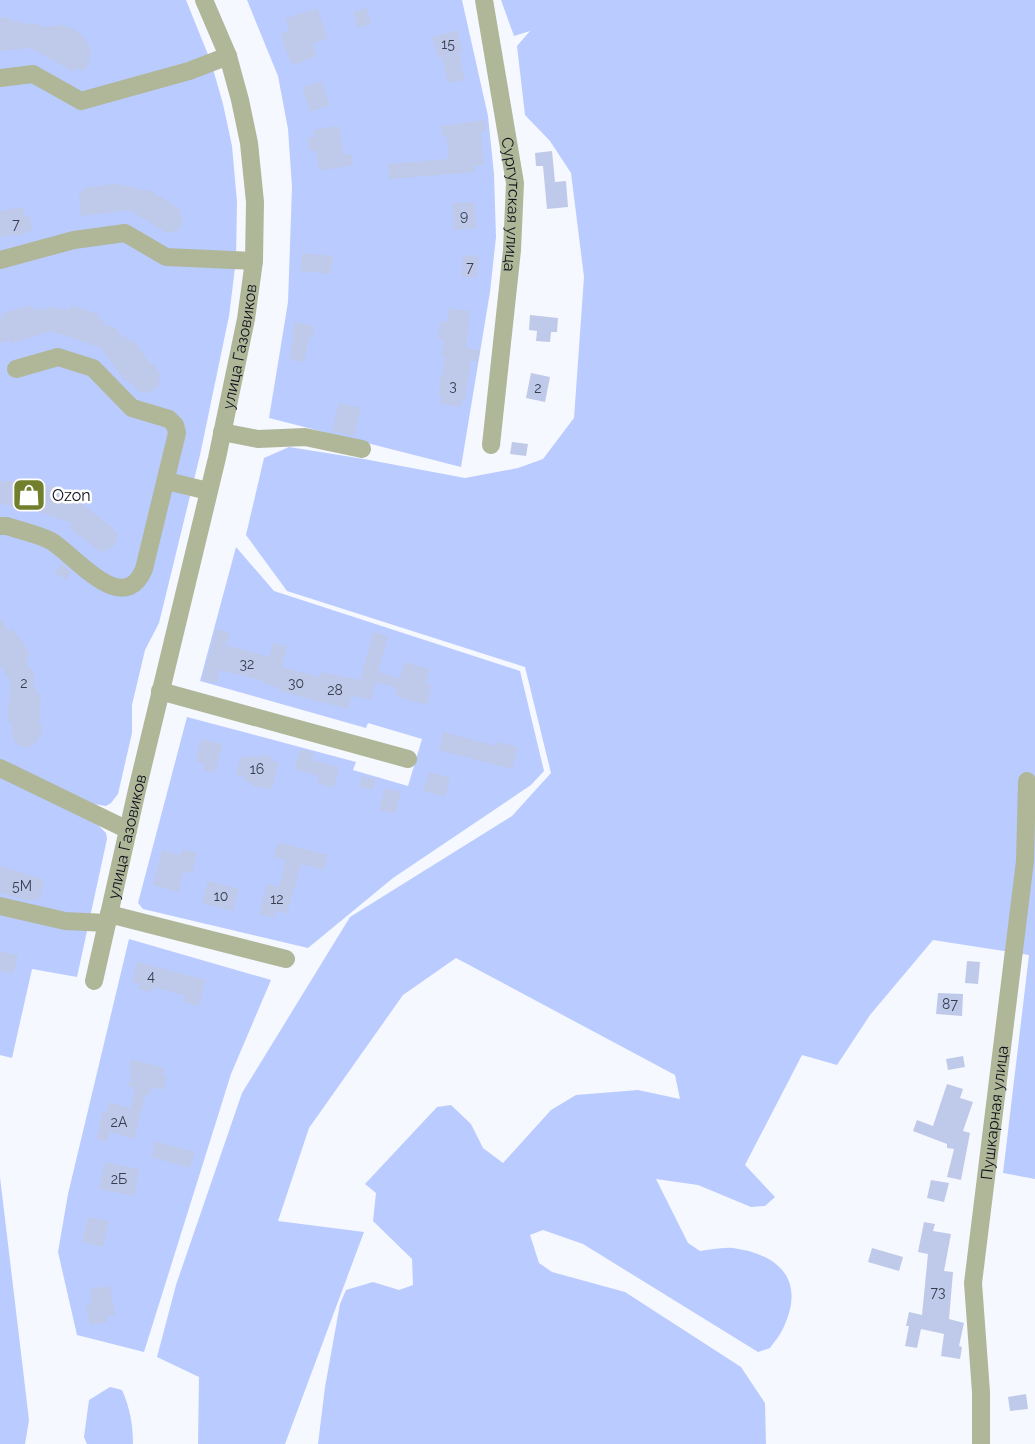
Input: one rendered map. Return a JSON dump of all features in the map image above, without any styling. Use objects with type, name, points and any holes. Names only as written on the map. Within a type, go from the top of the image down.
[{"type":"street","name":"улица Газовиков","points":[[94,981],[222,432],[246,319],[254,261],[255,201],[249,143],[228,56],[204,0]]},
{"type":"street","name":"Сургутская улица","points":[[484,0],[515,183],[512,250],[491,446]]},
{"type":"street","points":[[0,78],[33,74],[81,100],[189,71],[228,56]]},
{"type":"street","points":[[0,260],[74,240],[125,233],[166,257],[254,261]]},
{"type":"street","points":[[0,526],[7,526],[51,541],[106,585],[123,588],[134,583],[144,569],[177,433],[172,421],[132,408],[93,368],[58,357],[16,369]]},
{"type":"street","points":[[222,432],[258,439],[306,437],[362,449]]},
{"type":"street","points":[[167,481],[208,491]]},
{"type":"street","points":[[160,692],[408,759]]},
{"type":"street","points":[[0,768],[128,830]]},
{"type":"street","name":"Пушкарная улица","points":[[981,1444],[981,1392],[973,1283],[1025,861],[1027,781]]},
{"type":"street","points":[[0,906],[65,921],[108,918],[286,959]]},
{"type":"shaded area","points":[[0,0],[186,0],[211,62],[232,146],[237,202],[236,260],[229,316],[200,455],[159,623],[145,650],[132,705],[132,733],[118,794],[106,806],[94,804],[0,760]]},
{"type":"shaded area","points":[[247,0],[462,0],[488,116],[494,174],[496,237],[490,292],[461,467],[269,418],[288,302],[292,187],[288,129],[278,76]]},
{"type":"shaded area","points":[[501,0],[1035,0],[1035,1179],[1003,1173],[1029,955],[933,940],[870,1015],[837,1065],[802,1055],[745,1165],[775,1197],[765,1206],[751,1207],[698,1185],[656,1179],[688,1243],[700,1251],[733,1248],[749,1251],[774,1263],[783,1271],[789,1281],[792,1294],[790,1308],[782,1331],[770,1348],[758,1352],[583,1244],[543,1230],[530,1235],[539,1263],[552,1272],[625,1292],[741,1367],[765,1403],[766,1444],[318,1444],[325,1387],[340,1304],[346,1290],[373,1282],[399,1290],[413,1285],[412,1259],[373,1221],[376,1193],[365,1184],[437,1107],[451,1105],[471,1124],[483,1148],[503,1163],[551,1110],[576,1095],[638,1090],[680,1099],[675,1075],[456,958],[403,995],[309,1128],[278,1221],[364,1232],[285,1444],[198,1444],[199,1377],[157,1357],[176,1285],[242,1093],[350,917],[512,816],[551,773],[525,667],[287,591],[246,535],[264,458],[289,447],[465,478],[518,468],[543,459],[574,418],[584,277],[571,173],[550,141],[525,115],[517,46],[530,31],[514,36]]},
{"type":"shaded area","points":[[236,547],[274,591],[520,671],[544,771],[531,785],[393,878],[308,948],[143,909],[138,903],[187,717],[356,762],[353,770],[408,786],[422,739],[368,723],[366,728],[200,681]]},
{"type":"shaded area","points":[[0,777],[98,825],[106,833],[107,839],[77,977],[32,969],[12,1058],[0,1055]]},
{"type":"shaded area","points":[[129,939],[271,980],[231,1074],[144,1352],[77,1335],[58,1252],[68,1194]]},
{"type":"shaded area","points":[[0,1177],[29,1420],[25,1444],[0,1444]]},
{"type":"shaded area","points":[[110,1387],[122,1390],[125,1397],[133,1444],[87,1444],[84,1437],[89,1400]]},
{"type":"building","points":[[317,8],[328,38],[313,44],[317,56],[292,66],[280,34],[289,31],[285,19]]},
{"type":"building","points":[[367,8],[372,24],[358,28],[353,12]]},
{"type":"building","points":[[10,17],[10,21],[19,20],[19,23],[44,27],[62,25],[73,29],[83,36],[89,45],[91,54],[88,65],[83,71],[76,68],[74,72],[31,48],[0,51],[0,18]]},
{"type":"building","points":[[457,30],[463,51],[459,52],[465,80],[448,83],[442,57],[438,58],[432,37]]},
{"type":"building","points":[[322,81],[330,105],[310,112],[302,87]]},
{"type":"building","points":[[485,120],[486,131],[481,131],[484,165],[474,166],[475,172],[389,179],[388,164],[448,159],[447,136],[442,137],[441,126]]},
{"type":"building","points":[[339,126],[344,155],[352,154],[353,165],[319,171],[316,150],[309,151],[307,138],[314,137],[313,130]]},
{"type":"building","points":[[552,151],[555,182],[566,181],[568,207],[547,209],[543,166],[536,166],[535,153]]},
{"type":"building","points":[[121,183],[147,191],[148,189],[180,209],[183,219],[180,229],[167,233],[129,210],[81,216],[79,192],[84,191],[84,188]]},
{"type":"building","points":[[475,202],[477,228],[453,230],[452,203]]},
{"type":"building","points":[[23,207],[25,217],[30,216],[32,230],[27,231],[27,234],[0,237],[0,211]]},
{"type":"building","points":[[302,253],[333,256],[331,274],[300,271]]},
{"type":"building","points":[[463,255],[479,256],[477,278],[462,277]]},
{"type":"building","points":[[30,305],[32,310],[51,307],[70,310],[71,305],[100,315],[98,319],[116,328],[129,342],[133,339],[150,364],[152,362],[156,365],[160,375],[158,387],[149,393],[139,392],[127,380],[125,381],[101,348],[51,331],[10,344],[10,340],[0,343],[0,319],[3,318],[1,314]]},
{"type":"building","points":[[448,308],[470,311],[466,348],[480,350],[478,362],[471,360],[465,400],[462,399],[461,407],[440,404],[441,396],[438,395],[445,356],[441,356],[444,340],[438,339],[440,321],[447,322]]},
{"type":"building","points":[[530,315],[558,318],[557,332],[551,332],[550,342],[536,341],[537,331],[529,330]]},
{"type":"building","points":[[295,322],[315,326],[312,338],[309,337],[304,362],[289,359]]},
{"type":"building","points":[[531,373],[550,377],[545,402],[526,398]]},
{"type":"building","points":[[339,403],[361,408],[354,436],[332,431]]},
{"type":"building","points":[[512,442],[528,444],[526,456],[510,454]]},
{"type":"building","points":[[33,480],[60,489],[59,493],[64,497],[79,505],[81,503],[113,528],[118,535],[114,546],[101,552],[69,528],[72,523],[19,505],[19,507],[0,504],[0,481],[32,484]]},
{"type":"building","points":[[61,563],[71,572],[66,580],[55,573]]},
{"type":"building","points":[[0,617],[9,632],[13,629],[30,654],[26,657],[29,662],[27,664],[34,674],[33,686],[36,687],[36,693],[41,694],[39,724],[42,724],[42,732],[37,742],[31,747],[17,744],[13,739],[11,722],[8,722],[10,681],[0,665]]},
{"type":"building","points":[[216,629],[230,633],[226,645],[269,657],[273,643],[287,646],[282,667],[320,677],[321,672],[360,680],[373,632],[388,636],[378,672],[400,678],[404,662],[430,669],[426,684],[432,686],[427,705],[395,696],[397,688],[376,682],[371,700],[352,696],[348,709],[279,691],[279,688],[262,683],[263,681],[220,670],[216,684],[202,680]]},
{"type":"building","points":[[443,732],[496,746],[497,742],[518,747],[512,769],[439,750]]},
{"type":"building","points":[[201,739],[223,744],[215,773],[203,770],[204,764],[195,761]]},
{"type":"building","points":[[300,749],[314,752],[312,760],[339,767],[334,788],[317,783],[319,776],[294,769]]},
{"type":"building","points":[[260,754],[272,757],[271,760],[279,762],[272,789],[252,786],[252,783],[244,781],[245,777],[236,775],[241,756],[260,757]]},
{"type":"building","points":[[429,772],[450,778],[445,797],[423,791]]},
{"type":"building","points":[[362,776],[376,779],[373,790],[359,787]]},
{"type":"building","points":[[385,788],[401,792],[395,814],[379,810]]},
{"type":"building","points":[[278,842],[328,855],[324,870],[301,864],[287,914],[276,910],[274,918],[259,914],[267,884],[279,887],[286,860],[274,857]]},
{"type":"building","points":[[182,849],[197,853],[192,873],[184,871],[178,892],[153,885],[162,850],[180,855]]},
{"type":"building","points":[[0,866],[45,880],[39,901],[31,899],[30,901],[0,893]]},
{"type":"building","points":[[208,881],[239,889],[233,911],[202,903]]},
{"type":"building","points":[[0,951],[18,955],[13,974],[0,971]]},
{"type":"building","points":[[967,961],[980,962],[978,984],[965,983]]},
{"type":"building","points":[[137,962],[206,980],[199,1006],[183,1002],[184,995],[153,987],[152,992],[138,989],[140,984],[132,982]]},
{"type":"building","points":[[938,993],[963,994],[962,1016],[936,1014]]},
{"type":"building","points":[[963,1056],[965,1067],[948,1070],[946,1059]]},
{"type":"building","points":[[131,1059],[165,1068],[163,1075],[167,1076],[163,1090],[152,1087],[150,1095],[146,1094],[134,1139],[110,1132],[107,1142],[96,1139],[103,1111],[107,1112],[109,1102],[130,1108],[135,1088],[128,1086],[132,1071],[129,1070]]},
{"type":"building","points":[[947,1084],[963,1089],[960,1098],[973,1102],[963,1131],[970,1133],[961,1180],[947,1177],[954,1149],[947,1148],[947,1144],[913,1131],[917,1120],[933,1126]]},
{"type":"building","points":[[155,1141],[195,1152],[190,1168],[151,1157]]},
{"type":"building","points":[[105,1162],[139,1169],[134,1196],[99,1189]]},
{"type":"building","points":[[931,1180],[949,1183],[944,1202],[927,1198]]},
{"type":"building","points":[[88,1217],[109,1221],[103,1247],[82,1242]]},
{"type":"building","points":[[924,1222],[935,1224],[933,1231],[951,1234],[944,1271],[953,1272],[949,1319],[964,1323],[959,1346],[962,1347],[960,1359],[941,1356],[944,1334],[921,1329],[917,1348],[905,1346],[909,1312],[922,1315],[928,1254],[918,1252]]},
{"type":"building","points":[[872,1248],[903,1257],[899,1271],[868,1262]]},
{"type":"building","points":[[110,1286],[115,1315],[107,1316],[108,1322],[90,1325],[86,1304],[92,1303],[90,1289]]},
{"type":"building","points":[[1026,1394],[1028,1409],[1010,1411],[1008,1397]]},
{"type":"place","name":"Ozon","points":[[29,495]]}]
